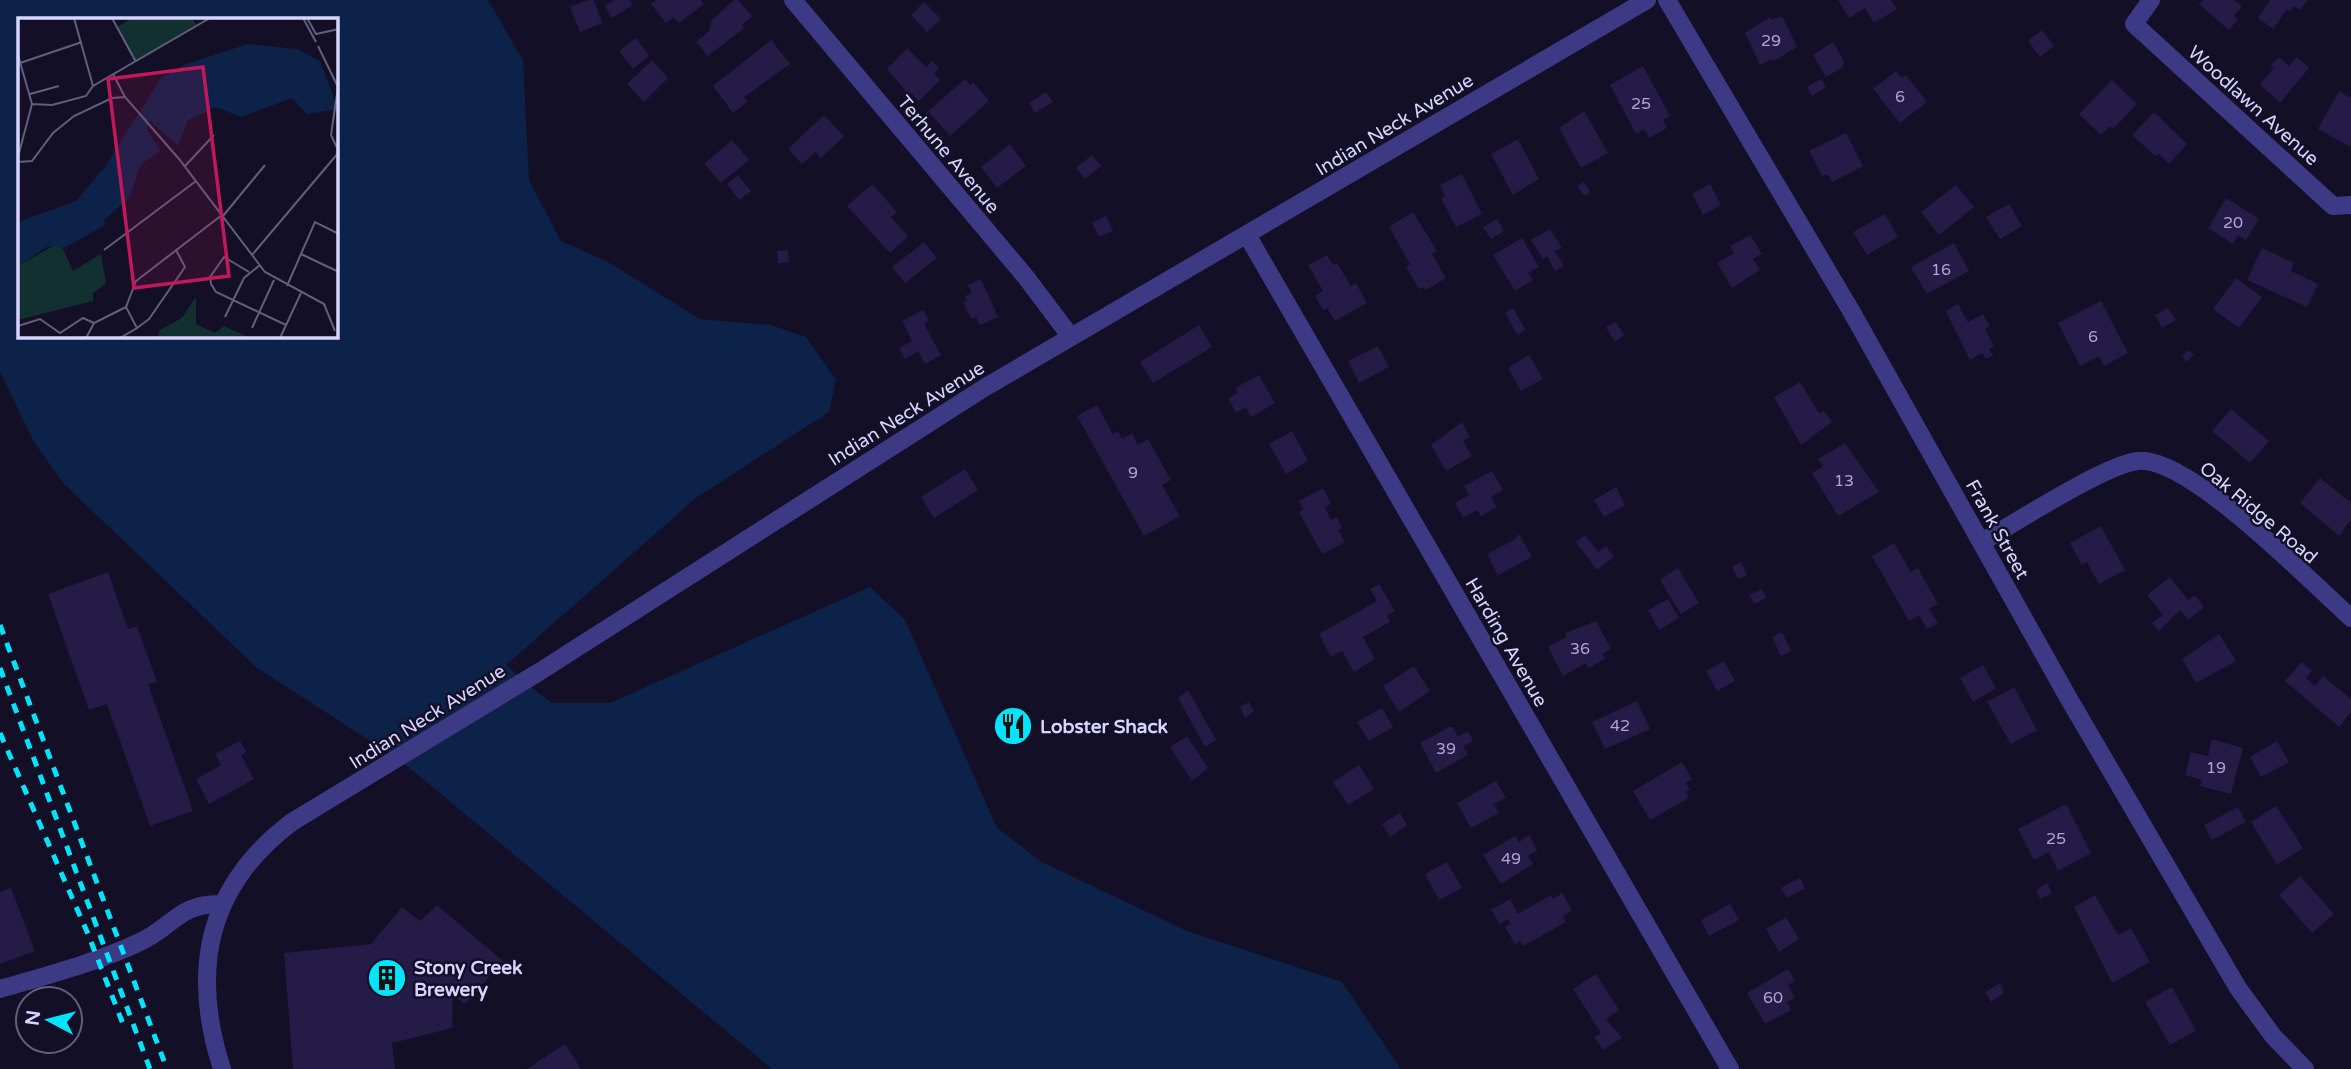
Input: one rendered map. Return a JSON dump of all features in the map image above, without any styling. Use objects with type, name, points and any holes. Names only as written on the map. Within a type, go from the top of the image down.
[{"type":"street","name":"Terhune Avenue","points":[[793,0],[1025,276],[1071,337]]},
{"type":"street","name":"Indian Neck Avenue","points":[[222,1069],[209,1017],[208,958],[222,904],[246,863],[264,843],[292,822],[539,672],[984,388],[1647,0]]},
{"type":"street","name":"Frank Street","points":[[1667,0],[1850,309],[2069,699],[2238,988],[2273,1036],[2305,1069]]},
{"type":"street","name":"Woodlawn Avenue","points":[[2151,0],[2134,24],[2333,206],[2351,205]]},
{"type":"street","name":"Harding Avenue","points":[[1247,235],[1730,1069]]},
{"type":"street","name":"Oak Ridge Road","points":[[1982,542],[2109,471],[2138,461],[2156,463],[2186,476],[2217,498],[2351,618]]},
{"type":"street","points":[[0,989],[79,967],[143,940],[188,909],[222,904]]},
{"type":"water","points":[[0,0],[488,0],[523,60],[529,180],[561,241],[608,262],[700,319],[771,325],[806,337],[836,380],[829,412],[696,498],[506,665],[551,703],[610,703],[870,587],[905,620],[997,828],[1042,862],[1187,931],[1342,982],[1401,1069],[772,1069],[400,760],[257,668],[63,483],[34,442],[0,372]]},
{"type":"building","points":[[594,0],[602,23],[580,32],[570,7]]},
{"type":"building","points":[[614,0],[630,0],[633,5],[612,18],[605,6]]},
{"type":"building","points":[[656,0],[701,0],[704,4],[679,23],[674,17],[666,23],[651,4]]},
{"type":"building","points":[[734,0],[738,0],[752,16],[742,25],[744,28],[708,56],[696,42],[709,31],[711,21]]},
{"type":"building","points":[[1838,0],[1891,0],[1897,9],[1874,23],[1865,8],[1849,18]]},
{"type":"building","points":[[2203,0],[2234,0],[2242,6],[2234,16],[2238,19],[2229,30],[2199,4]]},
{"type":"building","points":[[2270,0],[2308,0],[2300,10],[2294,6],[2290,12],[2287,9],[2273,29],[2258,18]]},
{"type":"building","points":[[924,2],[941,19],[927,32],[911,15]]},
{"type":"building","points":[[1782,16],[1797,47],[1774,61],[1773,59],[1760,65],[1745,33],[1770,17],[1771,20]]},
{"type":"building","points":[[2042,30],[2054,46],[2040,57],[2028,41]]},
{"type":"building","points":[[636,38],[649,56],[633,69],[619,51]]},
{"type":"building","points":[[771,40],[790,64],[744,97],[748,101],[733,113],[713,86]]},
{"type":"building","points":[[1833,42],[1844,61],[1843,67],[1826,77],[1813,55]]},
{"type":"building","points":[[907,48],[926,67],[932,61],[939,68],[934,74],[940,80],[919,101],[911,93],[909,95],[887,69]]},
{"type":"building","points":[[2279,57],[2289,66],[2297,57],[2309,68],[2280,103],[2260,84],[2274,68],[2270,66]]},
{"type":"building","points":[[652,60],[668,78],[644,102],[627,84]]},
{"type":"building","points":[[1643,66],[1670,116],[1663,120],[1667,128],[1649,138],[1644,129],[1636,134],[1610,85]]},
{"type":"building","points":[[1896,71],[1902,78],[1906,75],[1927,102],[1900,123],[1873,89]]},
{"type":"building","points":[[965,79],[970,85],[973,82],[989,101],[950,136],[928,111]]},
{"type":"building","points":[[1821,79],[1826,87],[1812,96],[1807,87]]},
{"type":"building","points":[[2112,80],[2137,104],[2114,128],[2109,127],[2101,135],[2079,114]]},
{"type":"building","points":[[2339,91],[2351,98],[2351,147],[2318,129]]},
{"type":"building","points":[[1046,92],[1053,102],[1035,113],[1029,103]]},
{"type":"building","points":[[1584,111],[1608,153],[1581,168],[1559,128]]},
{"type":"building","points":[[2154,112],[2187,144],[2169,164],[2159,154],[2155,156],[2132,135]]},
{"type":"building","points":[[824,115],[844,136],[821,158],[815,152],[802,164],[788,149]]},
{"type":"building","points":[[1846,133],[1863,166],[1832,182],[1827,174],[1822,176],[1809,151]]},
{"type":"building","points":[[1518,139],[1539,179],[1513,195],[1491,154]]},
{"type":"building","points":[[732,140],[749,160],[721,183],[704,164]]},
{"type":"building","points":[[1010,144],[1026,166],[997,188],[981,167]]},
{"type":"building","points":[[1092,155],[1101,166],[1085,179],[1076,168]]},
{"type":"building","points":[[1462,174],[1482,214],[1456,227],[1441,198],[1445,196],[1440,185]]},
{"type":"building","points":[[738,175],[751,191],[739,200],[727,184]]},
{"type":"building","points":[[1584,182],[1590,192],[1584,196],[1577,186]]},
{"type":"building","points":[[872,184],[897,212],[891,217],[908,236],[890,253],[847,206]]},
{"type":"building","points":[[1710,184],[1721,205],[1703,215],[1692,194]]},
{"type":"building","points":[[1956,185],[1974,207],[1939,235],[1921,212]]},
{"type":"building","points":[[2226,198],[2259,219],[2246,240],[2238,235],[2233,244],[2208,228]]},
{"type":"building","points":[[2009,204],[2022,226],[2000,239],[1986,217]]},
{"type":"building","points":[[1413,212],[1437,251],[1432,254],[1446,278],[1426,290],[1424,287],[1419,289],[1406,267],[1410,264],[1389,227]]},
{"type":"building","points":[[1885,214],[1898,237],[1867,255],[1853,232]]},
{"type":"building","points":[[1106,216],[1113,231],[1099,237],[1092,223]]},
{"type":"building","points":[[1497,219],[1504,231],[1491,239],[1483,227]]},
{"type":"building","points":[[1550,229],[1562,248],[1555,251],[1564,266],[1555,271],[1547,256],[1543,259],[1531,240]]},
{"type":"building","points":[[1750,235],[1762,254],[1753,259],[1760,270],[1732,288],[1717,263],[1734,253],[1730,246]]},
{"type":"building","points":[[1522,238],[1539,267],[1528,273],[1533,280],[1515,291],[1493,255]]},
{"type":"building","points":[[924,242],[937,258],[905,283],[892,267]]},
{"type":"building","points":[[1954,243],[1969,271],[1927,294],[1911,267]]},
{"type":"building","points":[[2262,248],[2294,263],[2291,271],[2318,284],[2307,307],[2247,280]]},
{"type":"building","points":[[788,250],[789,262],[778,263],[777,251]]},
{"type":"building","points":[[1327,255],[1333,265],[1337,263],[1351,286],[1356,283],[1367,303],[1335,321],[1327,308],[1323,310],[1315,296],[1323,291],[1308,265]]},
{"type":"building","points":[[2236,278],[2262,297],[2239,328],[2213,309]]},
{"type":"building","points":[[981,279],[998,317],[980,325],[976,317],[971,319],[963,302],[967,300],[965,296],[972,293],[968,285]]},
{"type":"building","points":[[2101,301],[2128,353],[2104,366],[2099,356],[2080,366],[2058,323]]},
{"type":"building","points":[[1958,304],[1968,322],[1983,314],[1990,326],[1985,329],[1994,346],[1989,349],[1993,355],[1986,359],[1982,353],[1970,360],[1946,311]]},
{"type":"building","points":[[1513,308],[1525,329],[1518,336],[1505,313]]},
{"type":"building","points":[[2168,308],[2176,320],[2162,328],[2155,315]]},
{"type":"building","points":[[923,310],[929,321],[924,324],[941,355],[925,364],[918,351],[905,359],[899,348],[912,341],[902,321]]},
{"type":"building","points":[[1616,322],[1624,335],[1615,342],[1606,327]]},
{"type":"building","points":[[1199,325],[1212,347],[1153,383],[1140,362]]},
{"type":"building","points":[[1378,346],[1389,367],[1359,383],[1348,361]]},
{"type":"building","points":[[2189,350],[2194,355],[2186,362],[2182,355]]},
{"type":"building","points":[[1529,355],[1543,379],[1521,391],[1508,368]]},
{"type":"building","points":[[1259,375],[1275,403],[1251,417],[1246,407],[1236,413],[1228,398],[1238,393],[1235,388]]},
{"type":"building","points":[[1800,382],[1819,413],[1824,411],[1832,422],[1801,445],[1774,397]]},
{"type":"building","points":[[1097,405],[1113,434],[1118,431],[1122,439],[1132,433],[1138,445],[1148,439],[1171,480],[1162,485],[1180,516],[1144,536],[1077,416]]},
{"type":"building","points":[[2231,409],[2269,441],[2250,463],[2212,431]]},
{"type":"building","points":[[1462,422],[1470,437],[1463,441],[1472,456],[1446,471],[1431,445]]},
{"type":"building","points":[[1292,431],[1308,461],[1286,474],[1269,444]]},
{"type":"building","points":[[1845,443],[1879,492],[1838,516],[1812,473],[1823,466],[1818,459]]},
{"type":"building","points":[[965,469],[978,490],[934,518],[921,497]]},
{"type":"building","points":[[1492,471],[1503,490],[1491,497],[1497,507],[1481,516],[1477,510],[1463,518],[1455,503],[1469,495],[1464,486]]},
{"type":"building","points":[[2320,478],[2351,503],[2351,520],[2339,536],[2300,503]]},
{"type":"building","points":[[1616,487],[1625,505],[1604,517],[1594,500]]},
{"type":"building","points":[[1323,488],[1331,504],[1325,507],[1331,520],[1337,517],[1342,528],[1338,530],[1345,542],[1322,554],[1299,512],[1303,510],[1299,501]]},
{"type":"building","points":[[2101,526],[2125,570],[2099,584],[2087,562],[2082,565],[2070,543]]},
{"type":"building","points":[[1519,534],[1532,557],[1498,575],[1487,554],[1514,540]]},
{"type":"building","points":[[1585,535],[1598,552],[1606,546],[1614,557],[1597,570],[1576,542]]},
{"type":"building","points":[[1894,543],[1911,572],[1918,568],[1938,604],[1929,609],[1938,623],[1927,629],[1919,615],[1909,621],[1872,556]]},
{"type":"building","points":[[1741,562],[1747,575],[1738,579],[1732,567]]},
{"type":"building","points":[[1678,568],[1699,603],[1681,614],[1660,580]]},
{"type":"building","points":[[108,572],[128,629],[137,626],[157,682],[148,684],[193,811],[150,826],[107,704],[89,710],[48,594]]},
{"type":"building","points":[[2170,577],[2188,600],[2195,595],[2204,607],[2188,620],[2180,610],[2159,631],[2152,623],[2163,615],[2147,595]]},
{"type":"building","points":[[1379,584],[1395,611],[1387,616],[1390,622],[1363,637],[1375,659],[1354,672],[1342,651],[1331,657],[1319,634],[1377,601],[1370,589]]},
{"type":"building","points":[[1762,589],[1766,598],[1754,604],[1750,595]]},
{"type":"building","points":[[1668,599],[1679,618],[1659,630],[1648,610]]},
{"type":"building","points":[[1596,621],[1611,649],[1602,654],[1605,659],[1588,668],[1586,663],[1563,676],[1548,647],[1566,637],[1566,633]]},
{"type":"building","points":[[1782,632],[1791,651],[1781,656],[1772,637]]},
{"type":"building","points":[[2219,634],[2236,661],[2196,683],[2182,659]]},
{"type":"building","points":[[1724,661],[1735,681],[1717,691],[1706,671]]},
{"type":"building","points":[[2302,662],[2312,671],[2306,678],[2315,686],[2323,676],[2351,699],[2351,712],[2339,727],[2285,681]]},
{"type":"building","points":[[1983,665],[1996,688],[1973,702],[1960,678]]},
{"type":"building","points":[[1414,666],[1430,691],[1399,712],[1383,686]]},
{"type":"building","points":[[2014,687],[2037,730],[2011,744],[1987,702]]},
{"type":"building","points":[[1188,690],[1216,740],[1205,747],[1178,698]]},
{"type":"building","points":[[1637,701],[1650,729],[1605,749],[1592,722]]},
{"type":"building","points":[[1249,702],[1254,711],[1245,718],[1240,707]]},
{"type":"building","points":[[1382,708],[1393,727],[1369,741],[1357,722]]},
{"type":"building","points":[[1453,727],[1458,737],[1468,731],[1473,741],[1463,746],[1468,755],[1436,773],[1420,743]]},
{"type":"building","points":[[1187,736],[1208,768],[1192,781],[1170,747]]},
{"type":"building","points":[[2212,739],[2243,748],[2231,794],[2200,786],[2202,780],[2185,775],[2191,752],[2208,756]]},
{"type":"building","points":[[240,741],[246,752],[241,755],[254,779],[209,804],[196,779],[221,765],[215,754]]},
{"type":"building","points":[[2277,741],[2289,762],[2261,777],[2250,757]]},
{"type":"building","points":[[1682,762],[1692,779],[1686,783],[1690,790],[1686,792],[1689,798],[1650,820],[1633,791]]},
{"type":"building","points":[[1359,765],[1374,789],[1348,805],[1333,782]]},
{"type":"building","points":[[1496,781],[1506,798],[1494,804],[1499,813],[1471,828],[1457,803]]},
{"type":"building","points":[[2066,804],[2091,853],[2058,871],[2049,852],[2034,860],[2018,829]]},
{"type":"building","points":[[2276,806],[2303,848],[2277,865],[2251,822]]},
{"type":"building","points":[[2238,807],[2246,822],[2212,840],[2204,825]]},
{"type":"building","points":[[1400,813],[1407,825],[1390,837],[1382,824]]},
{"type":"building","points":[[1529,835],[1537,850],[1528,856],[1533,864],[1501,884],[1483,855],[1515,836],[1519,842]]},
{"type":"building","points":[[1447,862],[1462,888],[1439,900],[1425,874]]},
{"type":"building","points":[[2300,876],[2334,914],[2312,933],[2279,895]]},
{"type":"building","points":[[1800,878],[1805,888],[1787,898],[1781,888]]},
{"type":"building","points":[[2047,883],[2052,893],[2040,899],[2036,890]]},
{"type":"building","points":[[11,888],[35,951],[0,964],[0,892]]},
{"type":"building","points":[[1562,893],[1572,910],[1563,916],[1566,922],[1523,946],[1520,941],[1515,944],[1505,927],[1511,924],[1508,919],[1500,924],[1491,910],[1510,899],[1518,914],[1551,895],[1553,899]]},
{"type":"building","points":[[2095,895],[2118,935],[2131,928],[2150,962],[2112,983],[2074,907]]},
{"type":"building","points":[[1730,904],[1739,920],[1709,936],[1701,920]]},
{"type":"building","name":"Stony Creek Brewery","points":[[437,905],[503,961],[465,1004],[453,995],[452,1028],[392,1043],[395,1069],[293,1069],[284,953],[371,944],[402,907],[420,921]]},
{"type":"building","points":[[1786,917],[1799,939],[1779,952],[1766,929]]},
{"type":"building","points":[[1788,969],[1795,981],[1788,985],[1795,998],[1787,1002],[1791,1010],[1765,1024],[1747,993]]},
{"type":"building","points":[[1596,974],[1619,1010],[1606,1019],[1622,1038],[1603,1050],[1594,1037],[1601,1033],[1573,989]]},
{"type":"building","points":[[2000,983],[2004,993],[1991,1002],[1985,992]]},
{"type":"building","points":[[2172,987],[2196,1031],[2170,1045],[2145,1002]]},
{"type":"building","points":[[565,1044],[581,1069],[527,1069]]},
{"type":"railway","points":[[0,625],[167,1069]]},
{"type":"railway","points":[[0,668],[150,1069]]},
{"type":"railway","points":[[0,733],[88,934],[123,1024]]},
{"type":"place","name":"Lobster Shack","points":[[1013,726]]},
{"type":"place","name":"Stony Creek Brewery","points":[[387,978]]}]
